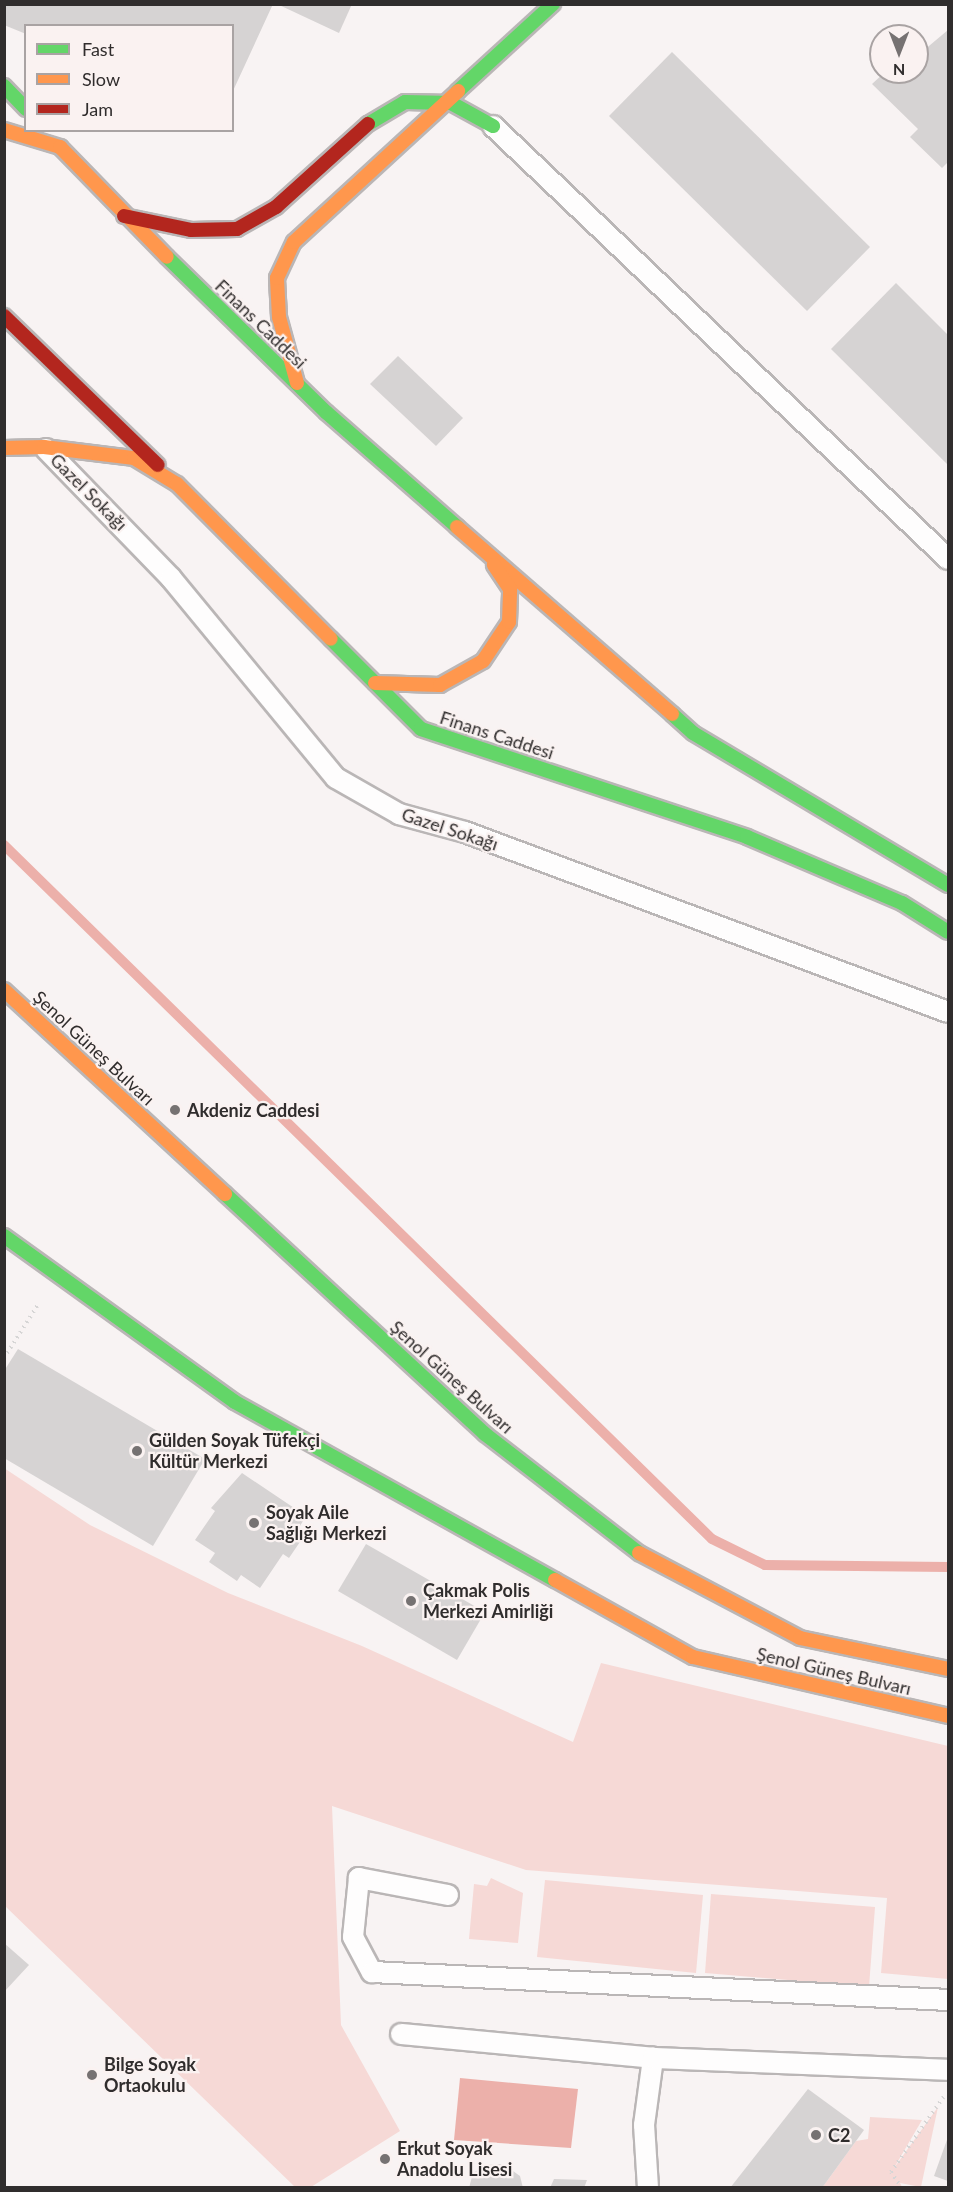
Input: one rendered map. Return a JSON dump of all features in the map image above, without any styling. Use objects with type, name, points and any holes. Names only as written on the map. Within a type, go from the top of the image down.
[{"type":"street","points":[[298,384],[279,317],[277,278],[294,242],[430,120],[483,79],[553,4]]},
{"type":"street","points":[[4,86],[24,107]]},
{"type":"street","points":[[47,132],[124,216],[191,230],[237,229],[276,207],[364,126],[405,102],[451,103],[493,126]]},
{"type":"street","points":[[488,105],[493,126]]},
{"type":"street","points":[[430,120],[493,126]]},
{"type":"street","points":[[4,130],[13,129],[60,147]]},
{"type":"street","name":"Finans Caddesi","points":[[124,216],[298,384],[490,558],[693,733],[948,885]]},
{"type":"street","points":[[4,316],[176,483]]},
{"type":"street","name":"Finans Caddesi","points":[[4,448],[44,447],[134,458],[176,483],[421,729],[747,837],[902,903],[948,932]]},
{"type":"street","points":[[375,683],[440,685],[483,661],[509,622],[510,589],[490,558]]},
{"type":"street","name":"Şenol Güneş Bulvarı","points":[[4,990],[485,1434],[640,1554],[800,1638],[948,1669]]},
{"type":"street","name":"Şenol Güneş Bulvarı","points":[[4,1236],[57,1277],[235,1402],[693,1657],[948,1716]]},
{"type":"lane","points":[[493,126],[948,559]]},
{"type":"lane","name":"Gazel Sokağı","points":[[44,447],[171,578],[336,778],[399,814],[465,832],[948,1012]]},
{"type":"lane","points":[[448,1895],[359,1878],[353,1937],[372,1972],[948,2000]]},
{"type":"lane","points":[[401,2034],[653,2058],[948,2070]]},
{"type":"lane","points":[[648,2187],[644,2125],[653,2058]]},
{"type":"path","points":[[4,1358],[57,1277]]},
{"type":"path","points":[[902,2187],[891,2172],[948,2090]]},
{"type":"shaded area","points":[[4,1468],[90,1525],[228,1593],[362,1646],[573,1742],[601,1663],[948,1746],[948,1979],[881,1973],[887,1898],[526,1870],[332,1806],[341,2025],[400,2131],[311,2187],[295,2187],[5,1906]]},
{"type":"shaded area","points":[[491,1878],[523,1893],[518,1943],[469,1939],[474,1884],[487,1886]]},
{"type":"shaded area","points":[[545,1880],[703,1895],[696,1973],[537,1957]]},
{"type":"shaded area","points":[[711,1894],[875,1907],[869,1987],[705,1973]]},
{"type":"shaded area","points":[[460,2078],[578,2089],[571,2148],[454,2140]]},
{"type":"shaded area","points":[[938,2107],[921,2187],[900,2183],[902,2187],[822,2188],[856,2141],[868,2139],[870,2117],[922,2120],[894,2168]]},
{"type":"building","points":[[4,4],[273,4],[234,89],[234,24],[24,24],[24,33],[4,25]]},
{"type":"building","points":[[277,4],[352,4],[339,33]]},
{"type":"building","points":[[948,30],[948,162],[942,168],[910,137],[918,129],[872,84],[929,84],[929,46]]},
{"type":"building","points":[[672,52],[870,247],[807,311],[609,116]]},
{"type":"building","points":[[896,283],[948,335],[948,465],[831,349]]},
{"type":"building","points":[[398,356],[463,418],[436,446],[370,384]]},
{"type":"building","points":[[18,1349],[205,1459],[153,1546],[4,1458],[4,1371]]},
{"type":"building","name":"Soyak Aile Sağlığı Merkezi","points":[[242,1473],[306,1516],[297,1531],[304,1536],[289,1558],[283,1554],[260,1588],[241,1575],[237,1581],[209,1562],[215,1553],[195,1540],[215,1511],[211,1508]]},
{"type":"building","name":"Çakmak Polis Merkezi Amirliği","points":[[366,1544],[485,1612],[457,1660],[338,1591]]},
{"type":"building","points":[[4,1943],[29,1965],[4,1992]]},
{"type":"building","name":"C2","points":[[808,2089],[864,2130],[822,2188],[730,2188]]},
{"type":"building","points":[[948,2137],[948,2181],[934,2176]]},
{"type":"building","points":[[503,2164],[520,2176],[523,2188],[469,2188],[473,2173],[486,2165]]},
{"type":"building","points":[[554,2179],[587,2180],[584,2188],[550,2188]]},
{"type":"waterway","points":[[4,845],[712,1539],[765,1565],[948,1567]]},
{"type":"traffic: fast","points":[[458,91],[553,4]]},
{"type":"traffic: fast","points":[[4,86],[24,107]]},
{"type":"traffic: fast","points":[[368,124],[405,102],[451,103],[493,126]]},
{"type":"traffic: fast","points":[[167,257],[327,413],[457,527]]},
{"type":"traffic: fast","points":[[331,639],[421,729],[747,837],[902,903],[948,932]]},
{"type":"traffic: fast","points":[[672,714],[693,733],[948,885]]},
{"type":"traffic: fast","points":[[225,1194],[485,1434],[639,1553]]},
{"type":"traffic: fast","points":[[4,1236],[235,1402],[555,1580]]},
{"type":"traffic: slow","points":[[297,383],[279,317],[277,278],[294,242],[458,91]]},
{"type":"traffic: slow","points":[[4,130],[60,147],[167,257]]},
{"type":"traffic: slow","points":[[4,448],[44,447],[134,458],[177,484],[331,639]]},
{"type":"traffic: slow","points":[[457,527],[672,714]]},
{"type":"traffic: slow","points":[[375,683],[440,685],[483,661],[509,622],[510,589],[494,565]]},
{"type":"traffic: slow","points":[[4,990],[225,1194]]},
{"type":"traffic: slow","points":[[639,1553],[800,1638],[948,1669]]},
{"type":"traffic: slow","points":[[555,1580],[693,1657],[948,1716]]},
{"type":"traffic: jam","points":[[124,216],[191,230],[237,229],[276,207],[368,124]]},
{"type":"traffic: jam","points":[[4,316],[158,465]]},
{"type":"place","name":"Akdeniz Caddesi","points":[[175,1110]]},
{"type":"place","name":"Gülden Soyak Tüfekçi Kültür Merkezi","points":[[137,1451]]},
{"type":"place","name":"Soyak Aile Sağlığı Merkezi","points":[[254,1523]]},
{"type":"place","name":"Çakmak Polis Merkezi Amirliği","points":[[411,1601]]},
{"type":"place","name":"Bilge Soyak Ortaokulu","points":[[92,2075]]},
{"type":"place","name":"C2","points":[[816,2135]]},
{"type":"place","name":"Erkut Soyak Anadolu Lisesi","points":[[385,2159]]}]
